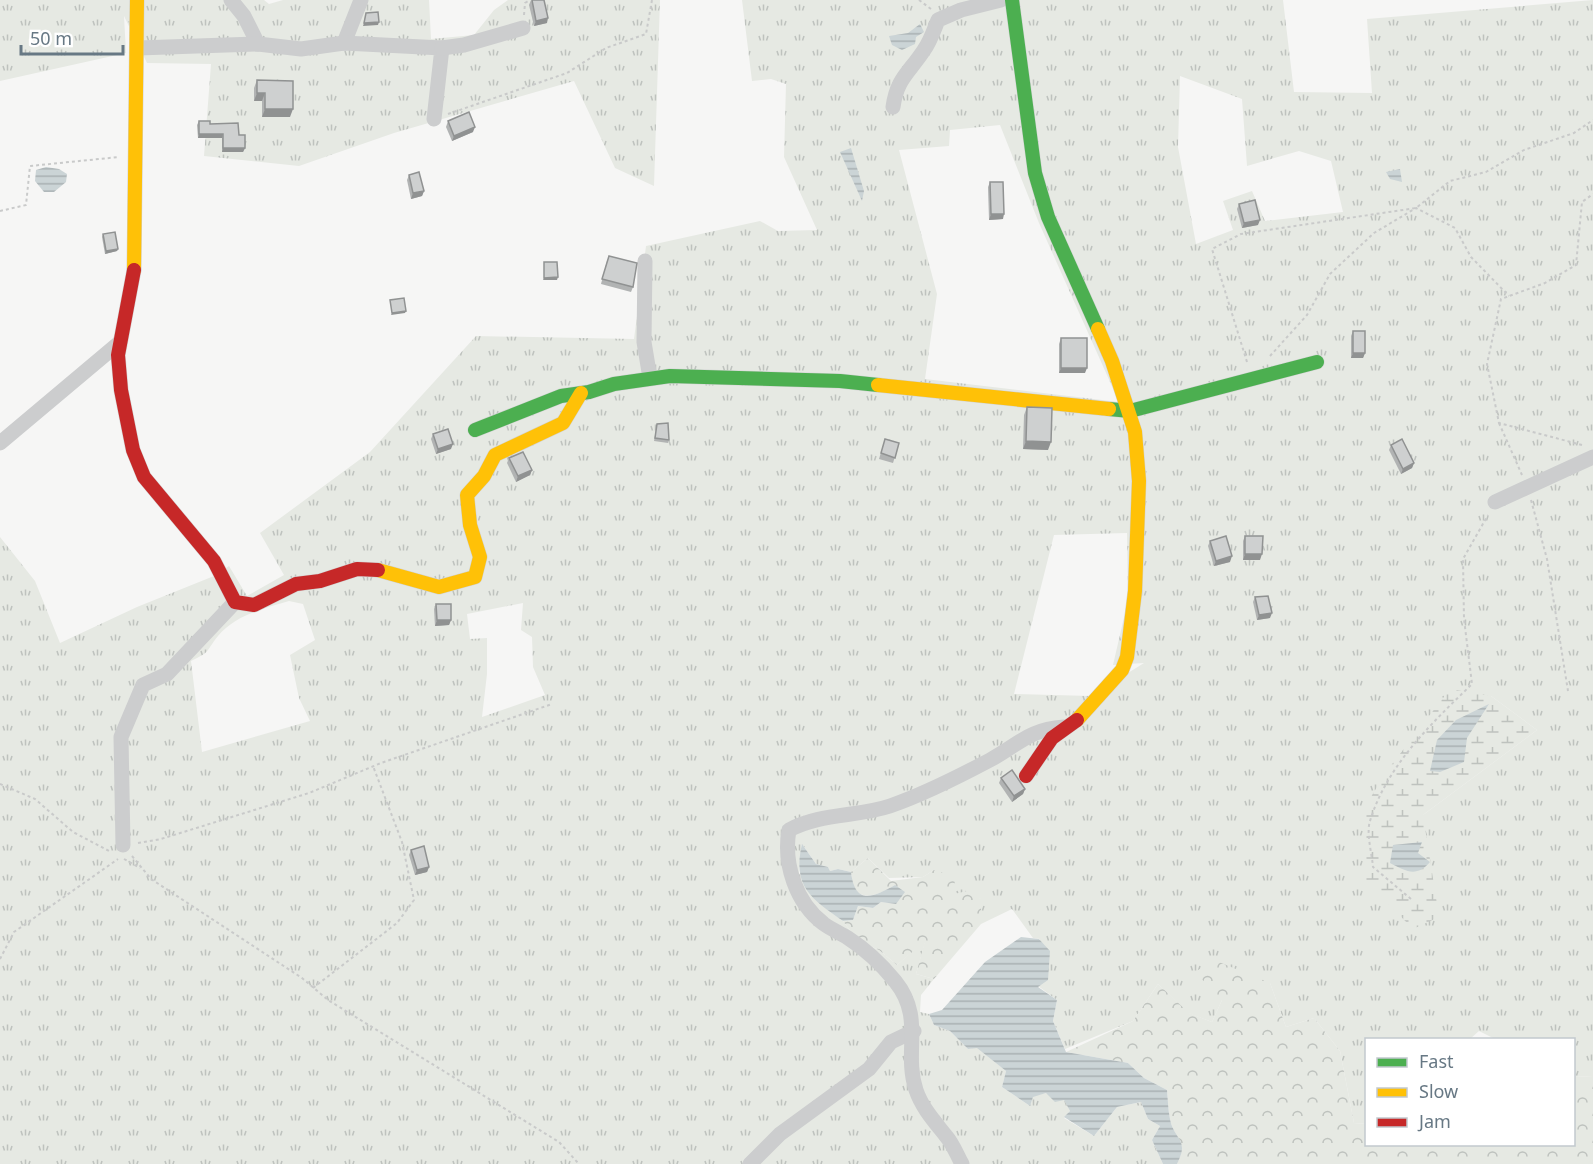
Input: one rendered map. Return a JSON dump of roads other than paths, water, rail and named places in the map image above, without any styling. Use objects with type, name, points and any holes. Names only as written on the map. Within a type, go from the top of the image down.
[{"type":"street","points":[[137,0],[133,285],[119,343],[128,433],[137,465],[154,490],[214,561],[236,602],[244,605],[254,604],[282,589],[357,569],[386,571],[439,586],[475,577],[481,565],[481,550],[471,526],[466,495],[484,476],[495,455],[563,423],[581,393]]},
{"type":"street","points":[[231,0],[244,16],[258,44]]},
{"type":"street","points":[[344,43],[361,0]]},
{"type":"street","points":[[893,107],[895,90],[908,68],[924,50],[938,20],[961,10],[1001,0]]},
{"type":"street","points":[[1012,0],[1035,173],[1048,217],[1112,361],[1130,411],[1135,432],[1138,481],[1135,591],[1127,657],[1114,681],[1076,721],[1052,738],[1026,776]]},
{"type":"street","points":[[138,48],[258,44],[301,49],[344,43],[442,48],[464,45],[523,28]]},
{"type":"street","points":[[434,119],[442,48]]},
{"type":"street","points":[[645,261],[644,342],[651,378]]},
{"type":"street","points":[[0,443],[119,343]]},
{"type":"street","points":[[475,430],[561,396],[651,378],[695,376],[840,381],[1130,411],[1317,362]]},
{"type":"street","points":[[1495,502],[1593,457]]},
{"type":"street","points":[[122,851],[121,738],[143,685],[167,674],[236,602]]},
{"type":"street","points":[[962,1164],[916,1090],[912,1060],[914,1031],[910,1006],[897,983],[862,948],[823,924],[806,904],[791,879],[786,847],[789,830],[805,822],[889,807],[969,771],[1000,754],[1024,736],[1067,727]]},
{"type":"street","points":[[750,1164],[780,1134],[868,1069],[891,1042],[914,1031]]}]
